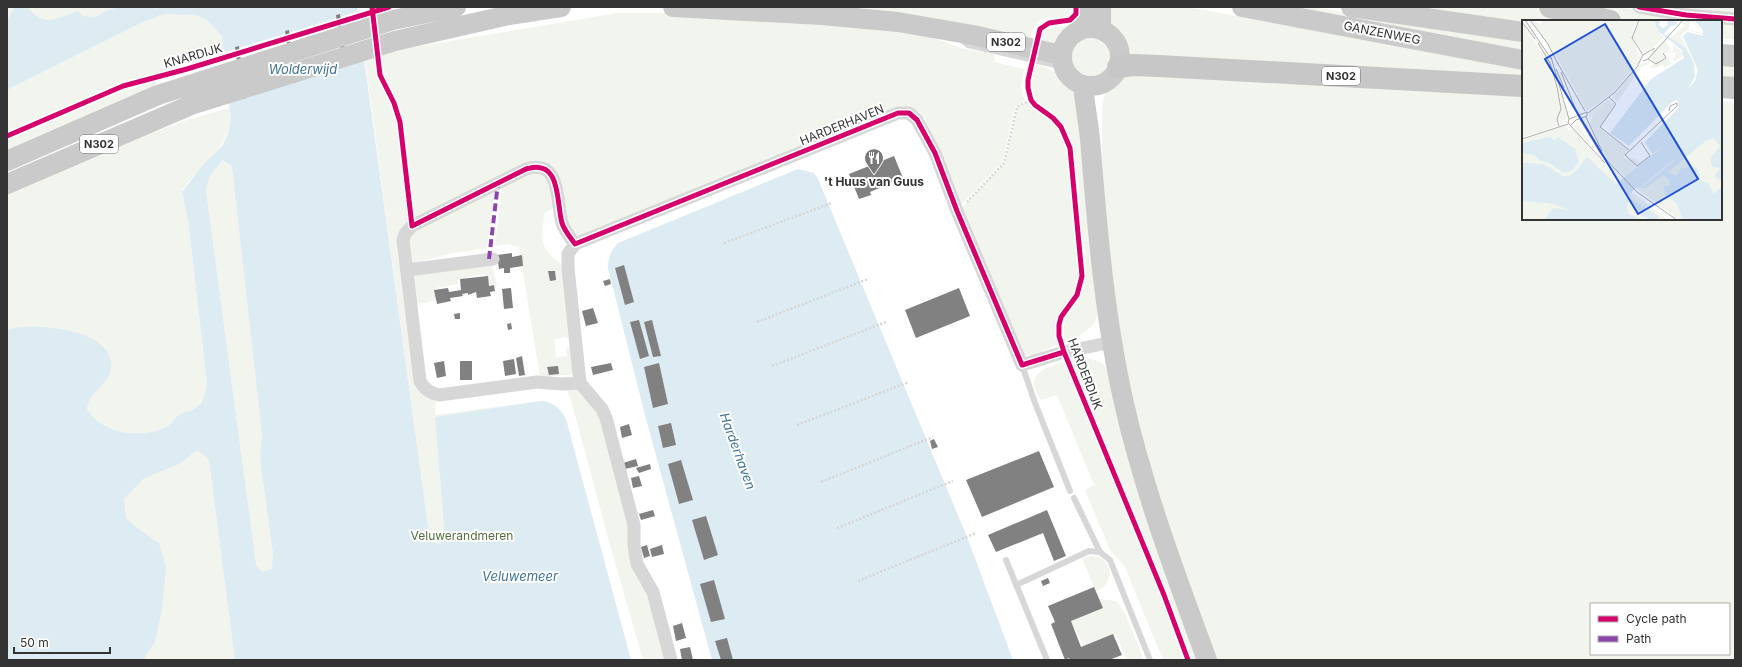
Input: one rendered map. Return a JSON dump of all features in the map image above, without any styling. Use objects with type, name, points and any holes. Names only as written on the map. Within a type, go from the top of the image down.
[{"type":"highway","points":[[1550,7],[1606,20]]},
{"type":"highway","name":"N302","points":[[1118,67],[1133,65],[1159,66],[1522,86]]},
{"type":"highway","points":[[1722,87],[1735,88]]},
{"type":"main road","name":"KNARDIJK","points":[[7,161],[158,95],[189,84],[392,20],[456,7]]},
{"type":"main road","name":"N302","points":[[7,184],[191,105],[395,41],[509,15],[560,7]]},
{"type":"main road","name":"N302","points":[[673,7],[854,18],[950,30],[1062,61]]},
{"type":"main road","points":[[1093,28],[1096,7]]},
{"type":"main road","name":"GANZENWEG","points":[[1242,7],[1522,60]]},
{"type":"main road","name":"GANZENWEG","points":[[1352,7],[1522,32]]},
{"type":"main road","points":[[1093,28],[1108,33],[1118,44],[1120,52],[1118,67],[1110,79],[1090,85],[1070,77],[1062,61],[1066,41],[1077,30],[1093,28]]},
{"type":"main road","points":[[1090,85],[1097,114],[1091,142],[1102,277],[1112,342],[1124,404],[1147,486],[1167,549],[1207,660]]},
{"type":"street","points":[[1639,7],[1686,15],[1735,18]]},
{"type":"street","name":"HARDERHAVEN","points":[[575,244],[898,113],[909,113],[917,120],[934,153],[1022,365]]},
{"type":"street","points":[[580,382],[562,384],[537,382],[439,395],[423,387],[420,381],[403,240],[405,234],[412,226],[532,167],[543,168],[554,178],[562,224],[575,244],[568,254],[568,268],[580,382],[602,409],[606,418],[634,525],[634,546],[637,564],[653,592],[671,660]]},
{"type":"street","points":[[407,270],[493,259]]},
{"type":"street","points":[[1022,365],[1064,352],[1112,342]]},
{"type":"lane","name":"HARDERHAVEN","points":[[1022,365],[1035,403],[1070,492]]},
{"type":"lane","points":[[1074,498],[1100,552],[1110,560],[1150,660]]},
{"type":"lane","points":[[1016,584],[1089,551],[1100,552]]},
{"type":"lane","points":[[1006,560],[1047,660]]},
{"type":"path","points":[[957,210],[1004,163],[1017,107],[1030,97],[1035,105]]},
{"type":"path","points":[[724,243],[832,203]]},
{"type":"path","points":[[758,322],[868,279]]},
{"type":"path","points":[[772,366],[886,322]]},
{"type":"path","points":[[797,425],[909,382]]},
{"type":"path","points":[[821,482],[933,437]]},
{"type":"path","points":[[837,528],[953,482]]},
{"type":"path","points":[[858,581],[976,533]]},
{"type":"green space","name":"Veluwerandmeren","points":[[7,7],[356,7],[262,434],[261,452],[413,418],[365,60],[374,58],[380,86],[391,102],[397,123],[409,223],[408,318],[418,390],[436,401],[435,415],[541,401],[548,402],[554,407],[625,660],[7,660],[7,192],[85,158],[187,120],[229,108],[220,50],[184,62],[178,69],[124,81],[7,131],[7,90],[125,31],[7,86]],"holes":[[[230,123],[224,160],[210,176],[206,190],[241,453],[198,407],[205,395],[207,384],[188,220],[182,192],[187,184],[216,152],[225,139]]]},
{"type":"green space","points":[[776,7],[1071,7],[1070,12],[1065,16],[1060,18],[1044,19],[1038,22],[1033,30],[1029,42]]},
{"type":"green space","points":[[1106,7],[1185,7],[1522,69],[1522,81],[1126,59],[1124,45],[1109,22]]},
{"type":"green space","points":[[1283,7],[1312,7],[1522,40],[1522,52]]},
{"type":"green space","points":[[1413,7],[1533,7],[1583,20],[1522,20],[1522,24]]},
{"type":"green space","points":[[1565,7],[1618,7],[1697,20],[1622,20]]},
{"type":"green space","points":[[1666,7],[1735,7],[1735,15]]},
{"type":"green space","points":[[617,13],[675,13],[903,27],[961,48],[995,55],[994,62],[1024,69],[1021,88],[1025,101],[1015,106],[1002,162],[960,206],[925,118],[920,113],[903,106],[578,236],[573,234],[544,164],[415,218],[403,119],[398,104],[385,79],[380,53]]},
{"type":"green space","points":[[1076,19],[1076,23],[1063,36],[1059,45],[1039,44],[1044,29],[1066,26]]},
{"type":"green space","points":[[1722,22],[1735,24],[1735,40],[1722,38]]},
{"type":"green space","points":[[1091,38],[1101,41],[1107,47],[1110,57],[1107,67],[1101,73],[1091,76],[1081,73],[1075,67],[1072,57],[1075,47],[1081,41]]},
{"type":"green space","points":[[1722,62],[1735,63],[1735,80],[1722,78]]},
{"type":"green space","points":[[1034,64],[1047,68],[1058,74],[1068,83],[1076,94],[1099,311],[1094,323],[1086,331],[1065,342],[1063,333],[1064,325],[1066,318],[1082,289],[1086,267],[1077,174],[1072,145],[1067,133],[1053,112],[1038,101],[1032,93],[1031,82]]},
{"type":"green space","points":[[1124,75],[1522,90],[1522,220],[1722,220],[1722,101],[1735,102],[1735,660],[1215,660],[1156,490],[1128,376],[1117,318],[1102,187],[1102,107],[1104,97],[1112,85]]},
{"type":"green space","points":[[155,82],[157,84],[156,87],[7,151],[7,140],[121,92]]},
{"type":"green space","points":[[1029,102],[1058,127],[1067,149],[1080,268],[1078,283],[1074,295],[1057,321],[1058,343],[1031,356],[1022,354],[961,209],[1005,163],[1018,108]]},
{"type":"green space","points":[[530,170],[544,172],[556,206],[544,214],[543,244],[549,253],[563,266],[572,336],[568,340],[567,337],[554,339],[556,357],[567,356],[566,349],[569,348],[569,346],[574,345],[577,374],[540,377],[519,247],[508,244],[495,246],[502,186]]},
{"type":"green space","points":[[495,190],[487,248],[448,254],[411,264],[408,237],[416,229]]},
{"type":"green space","points":[[491,263],[497,285],[488,284],[485,274],[457,279],[458,284],[435,288],[437,300],[414,305],[414,271]]},
{"type":"green space","points":[[1082,357],[1099,361],[1107,368],[1200,660],[1192,660],[1071,360]]},
{"type":"green space","points":[[1063,362],[1067,366],[1185,660],[1163,660],[1125,567],[1110,550],[1085,490],[1094,485],[1057,395],[1041,400],[1036,391],[1034,384],[1038,374],[1048,367]]},
{"type":"green space","points":[[579,388],[600,414],[651,596],[666,660],[643,660],[571,400],[567,390],[556,390]]},
{"type":"green space","points":[[1091,556],[1104,561],[1110,571],[1107,582],[1096,592],[1082,558]]},
{"type":"green space","points":[[1099,599],[1116,601],[1125,613],[1144,660],[1127,660],[1116,634],[1084,647],[1071,621],[1102,608]]},
{"type":"water","name":"Veluwemeer","points":[[14,7],[27,7],[39,18],[51,20],[78,11],[83,16],[95,17],[108,10],[120,7],[151,7],[155,9],[162,7],[357,7],[430,542],[440,544],[445,536],[435,417],[542,401],[550,403],[559,409],[566,419],[631,660],[235,660],[209,459],[197,450],[181,463],[143,479],[124,499],[126,518],[141,531],[159,543],[166,567],[162,609],[155,642],[143,660],[7,660],[7,330],[19,327],[52,328],[71,331],[87,336],[101,344],[109,355],[111,368],[107,379],[88,403],[87,409],[93,417],[112,429],[134,434],[156,431],[168,426],[180,414],[195,409],[201,403],[207,384],[188,220],[182,192],[202,166],[222,146],[228,134],[231,118],[222,36],[207,20],[197,15],[164,14],[143,22],[7,90],[7,22]],"holes":[[[223,160],[232,166],[262,434],[260,458],[273,553],[272,569],[262,572],[256,565],[206,190],[210,176]]]},
{"type":"water","name":"Harderhaven","points":[[798,169],[814,173],[818,179],[967,537],[1013,660],[712,660],[646,419],[608,268],[609,257],[618,243]]},
{"type":"pier","points":[[360,11],[366,58],[227,101],[222,53]]},
{"type":"building","points":[[340,14],[347,66],[343,67],[336,15]]},
{"type":"building","points":[[289,30],[296,83],[293,83],[285,31]]},
{"type":"building","points":[[239,46],[246,98],[242,99],[235,47]]},
{"type":"building","points":[[894,156],[903,178],[870,192],[871,195],[859,199],[849,174]]},
{"type":"building","points":[[512,253],[512,257],[522,255],[523,266],[510,268],[510,273],[504,273],[504,268],[499,269],[497,255]]},
{"type":"building","points":[[624,265],[634,302],[625,305],[615,268]]},
{"type":"building","points":[[548,271],[555,271],[556,280],[550,281]]},
{"type":"building","points":[[488,276],[489,286],[494,285],[495,291],[490,292],[491,296],[477,298],[476,292],[468,295],[468,293],[462,294],[463,296],[450,298],[451,301],[437,304],[434,290],[448,288],[449,292],[461,290],[460,279]]},
{"type":"building","points":[[610,279],[611,284],[605,286],[603,281]]},
{"type":"building","points":[[511,288],[513,308],[504,309],[502,289]]},
{"type":"building","points":[[959,288],[970,316],[916,338],[905,310]]},
{"type":"building","points":[[593,308],[598,323],[586,326],[582,311]]},
{"type":"building","points":[[460,313],[460,319],[455,319],[454,314]]},
{"type":"building","points":[[639,320],[649,356],[640,359],[630,322]]},
{"type":"building","points":[[652,320],[661,356],[653,357],[644,322]]},
{"type":"building","points":[[511,323],[512,329],[508,330],[507,324]]},
{"type":"building","points":[[522,356],[525,375],[519,376],[516,358]]},
{"type":"building","points":[[514,359],[516,374],[505,376],[503,361]]},
{"type":"building","points":[[444,361],[446,376],[437,378],[434,363]]},
{"type":"building","points":[[460,361],[472,361],[472,380],[460,380]]},
{"type":"building","points":[[611,363],[613,370],[593,375],[591,367]]},
{"type":"building","points":[[659,363],[668,404],[653,408],[644,367]]},
{"type":"building","points":[[558,366],[559,374],[549,375],[547,367]]},
{"type":"building","points":[[671,423],[676,445],[663,448],[658,426]]},
{"type":"building","points":[[629,424],[632,435],[622,438],[620,427]]},
{"type":"building","points":[[934,439],[938,447],[932,449],[930,441]]},
{"type":"building","points":[[1039,451],[1054,487],[982,517],[966,480]]},
{"type":"building","points":[[636,459],[638,466],[625,469],[623,463]]},
{"type":"building","points":[[681,460],[693,500],[679,504],[668,464]]},
{"type":"building","points":[[650,464],[651,469],[639,473],[636,468]]},
{"type":"building","points":[[639,476],[642,486],[633,488],[631,478]]},
{"type":"building","points":[[653,510],[655,516],[641,520],[639,514]]},
{"type":"building","points":[[1047,510],[1066,556],[1054,561],[1043,533],[996,552],[988,535]]},
{"type":"building","points":[[706,516],[718,555],[704,560],[692,520]]},
{"type":"building","points":[[647,545],[650,556],[644,558],[641,547]]},
{"type":"building","points":[[662,545],[664,554],[652,557],[650,549]]},
{"type":"building","points":[[1048,578],[1050,583],[1043,586],[1041,581]]},
{"type":"building","points":[[714,580],[725,619],[711,622],[700,584]]},
{"type":"building","points":[[1094,587],[1103,608],[1071,621],[1081,647],[1113,634],[1122,655],[1109,660],[1070,660],[1069,658],[1065,660],[1051,624],[1055,622],[1048,606]]},
{"type":"building","points":[[682,623],[686,638],[676,641],[673,626]]},
{"type":"building","points":[[727,638],[733,660],[721,660],[715,641]]},
{"type":"building","points":[[690,647],[693,660],[682,660],[680,649]]},
{"type":"marked path","points":[[489,259],[498,183]]},
{"type":"cycle path","name":"HARDERDIJK","points":[[372,7],[380,75],[394,103],[400,122],[412,226],[526,169],[538,167],[546,170],[552,176],[555,184],[562,223],[575,244],[898,113],[909,113],[917,120],[935,153],[957,211],[1022,365],[1064,352]]},
{"type":"cycle path","points":[[7,136],[123,86],[187,69],[389,7]]},
{"type":"cycle path","name":"HARDERDIJK","points":[[1076,7],[1076,14],[1070,20],[1049,23],[1040,29],[1028,80],[1031,100],[1035,105],[1053,118],[1061,127],[1070,148],[1082,276],[1077,295],[1061,317],[1059,336],[1064,352],[1164,595],[1188,660]]},
{"type":"cycle path","points":[[1639,7],[1686,15],[1735,19]]},
{"type":"place","name":"'t Huus van Guus","points":[[874,175]]},
{"type":"water label","name":"Wolderwijd","points":[[303,69]]}]
